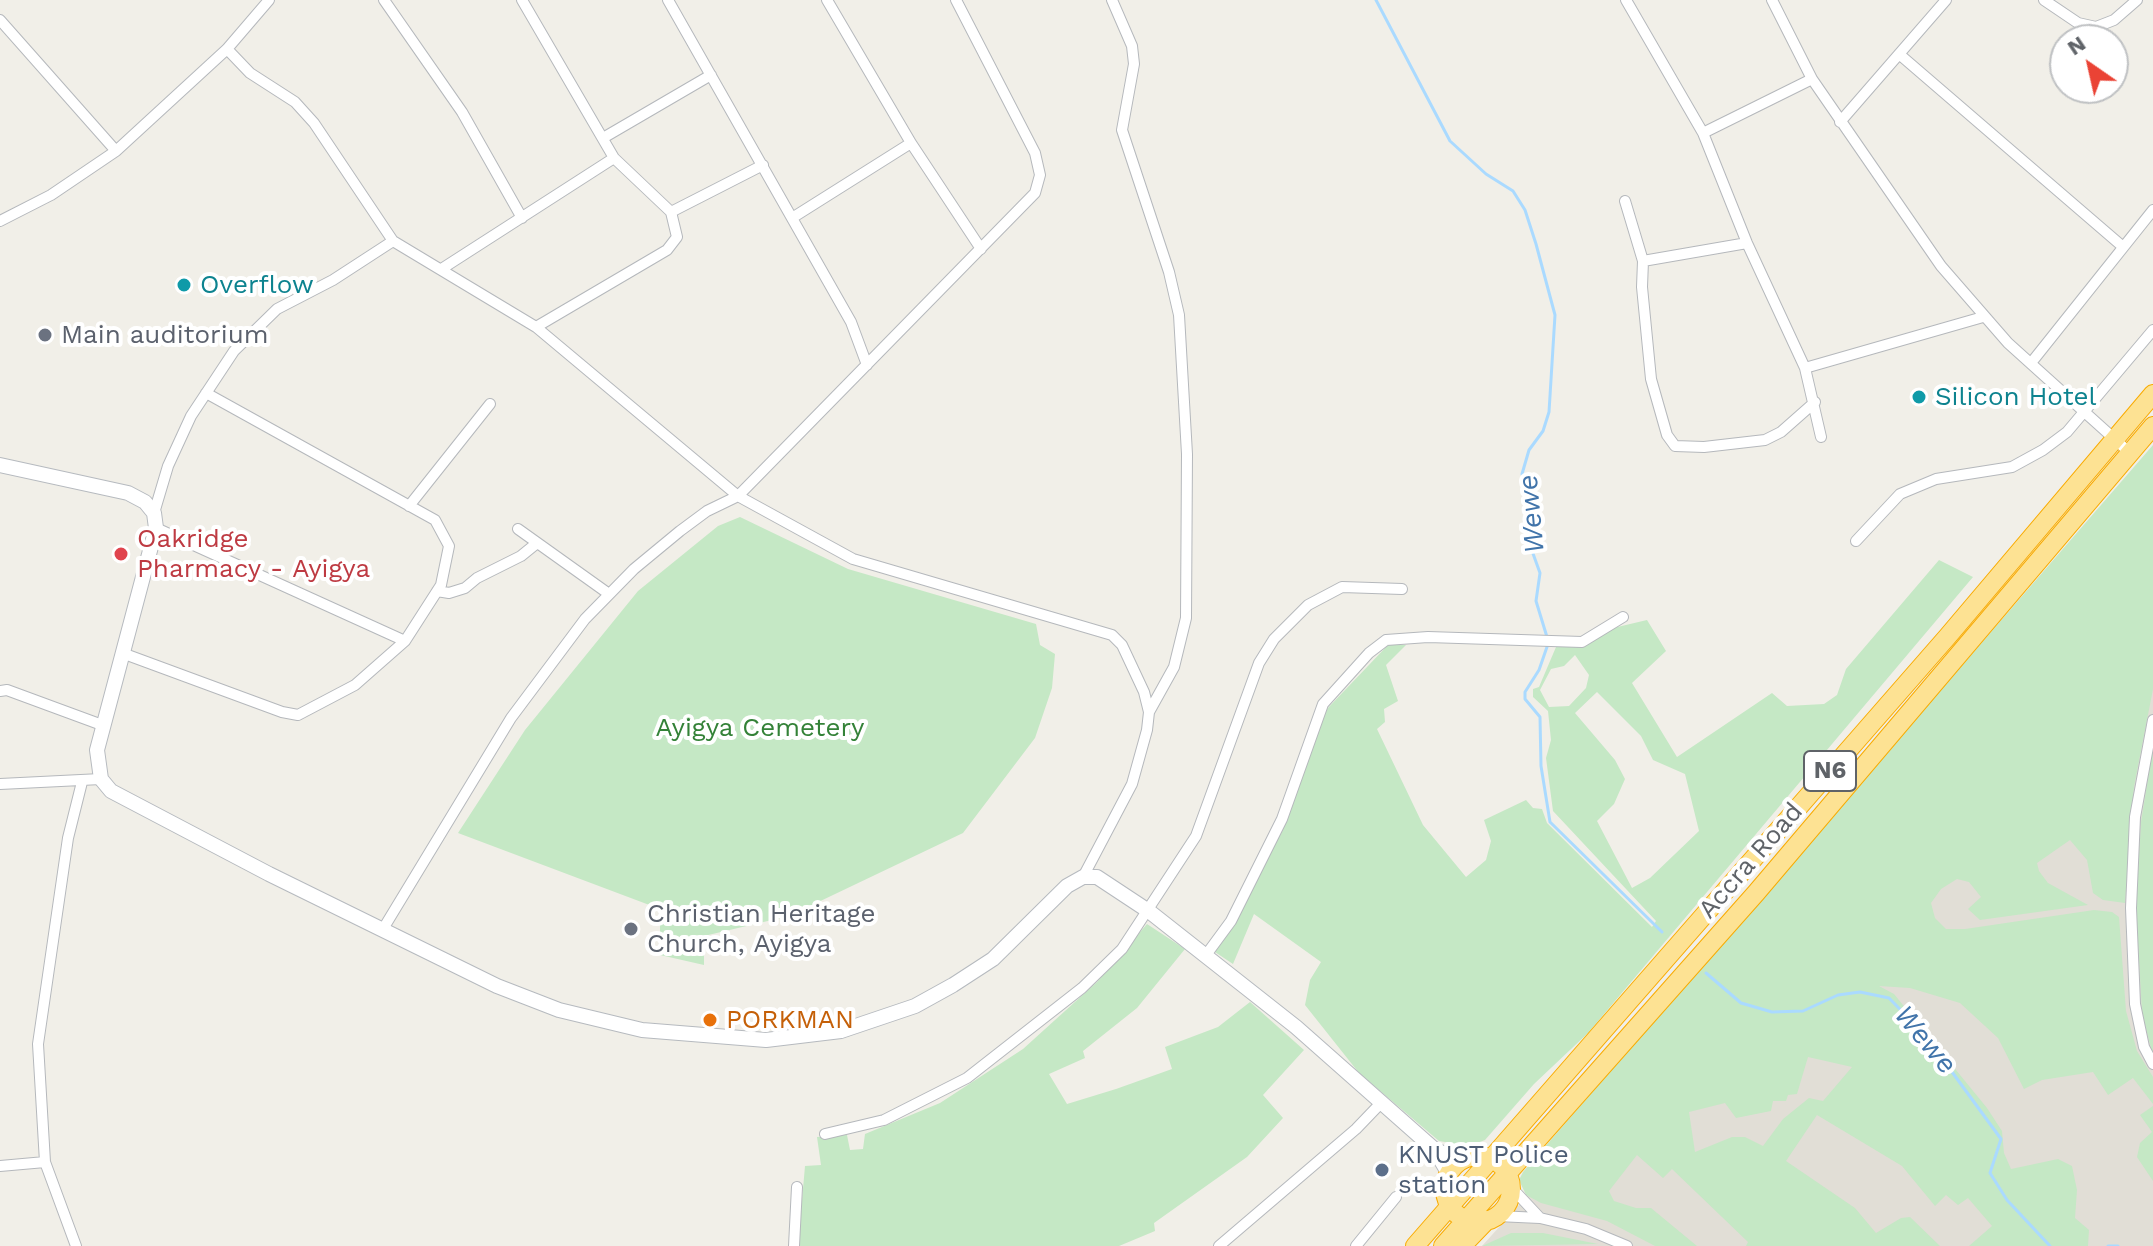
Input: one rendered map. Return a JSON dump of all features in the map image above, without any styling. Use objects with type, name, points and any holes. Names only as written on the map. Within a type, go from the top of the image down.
[{"type":"highway","name":"Accra Road","points":[[1483,1155],[1594,1042],[2153,394]]},
{"type":"highway","name":"Accra Road","points":[[1510,1180],[1527,1152],[1756,893],[2153,426]]},
{"type":"highway","points":[[1510,1180],[1483,1155],[1489,1144],[1540,1086],[1594,1042]]},
{"type":"highway","name":"N6","points":[[1449,1174],[1483,1155]]},
{"type":"highway","name":"N6","points":[[1415,1246],[1450,1205],[1483,1155]]},
{"type":"highway","points":[[1449,1174],[1445,1184],[1450,1205],[1466,1219],[1492,1218]]},
{"type":"highway","name":"N6","points":[[1492,1218],[1508,1203],[1510,1180]]},
{"type":"highway","name":"N6","points":[[1443,1246],[1466,1219],[1510,1180]]},
{"type":"highway","points":[[1462,1246],[1492,1218]]},
{"type":"street","points":[[0,221],[51,195],[116,151],[227,49],[269,0]]},
{"type":"street","points":[[384,0],[462,112],[496,166],[522,218]]},
{"type":"street","points":[[522,0],[614,158],[671,212],[677,237],[675,244],[536,327]]},
{"type":"street","points":[[668,0],[851,322],[867,365]]},
{"type":"street","points":[[827,0],[911,143],[981,249]]},
{"type":"street","points":[[383,929],[511,718],[585,619],[680,531],[707,511],[738,496],[1035,193],[1040,175],[1035,153],[956,0]]},
{"type":"street","points":[[393,241],[333,280],[277,309],[234,351],[191,416],[168,466],[102,725],[97,750],[101,779],[123,799],[497,986],[559,1010],[642,1030],[766,1040],[841,1031],[915,1006],[993,959],[1067,886],[1083,877],[1132,784],[1149,712],[1174,667],[1186,618],[1187,454],[1179,315],[1169,272],[1122,130],[1134,64],[1132,46],[1112,0]]},
{"type":"street","points":[[1626,0],[1703,133],[1747,243],[1805,368],[1821,437]]},
{"type":"street","points":[[1772,0],[1812,79],[1840,122],[1916,232],[1983,317],[2130,453]]},
{"type":"street","points":[[1840,122],[1946,0]]},
{"type":"street","points":[[2044,0],[2078,23],[2096,27],[2114,20],[2137,0]]},
{"type":"street","points":[[0,20],[116,151]]},
{"type":"street","points":[[227,49],[250,73],[295,102],[314,123],[393,241],[443,268],[536,327],[738,496],[853,559],[1112,635],[1128,656],[1149,712]]},
{"type":"street","points":[[1899,54],[2122,246]]},
{"type":"street","points":[[603,138],[711,75]]},
{"type":"street","points":[[1703,133],[1812,79]]},
{"type":"street","points":[[792,218],[911,143]]},
{"type":"street","points":[[443,268],[614,158]]},
{"type":"street","points":[[671,212],[763,165]]},
{"type":"street","points":[[1625,201],[1643,261],[1642,287],[1651,379],[1667,435],[1675,446],[1704,447],[1765,440],[1781,432],[1815,402]]},
{"type":"street","points":[[2031,363],[2153,210]]},
{"type":"street","points":[[1643,261],[1747,243]]},
{"type":"street","points":[[1805,368],[1983,317]]},
{"type":"street","points":[[1856,541],[1900,494],[1936,479],[1968,471],[2012,467],[2067,432],[2153,330]]},
{"type":"street","points":[[122,653],[282,712],[298,715],[333,700],[355,685],[405,641],[437,591],[449,546],[435,520],[206,393]]},
{"type":"street","points":[[409,506],[490,404]]},
{"type":"street","points":[[0,465],[128,493],[145,502],[155,520],[405,641]]},
{"type":"street","points":[[518,529],[609,594]]},
{"type":"street","points":[[437,591],[449,593],[465,588],[477,578],[521,556],[537,543]]},
{"type":"street","points":[[825,1134],[884,1120],[967,1078],[1082,988],[1122,949],[1150,912],[1196,836],[1259,663],[1274,639],[1308,605],[1342,587],[1402,589]]},
{"type":"street","points":[[1206,955],[1231,921],[1282,819],[1323,704],[1369,653],[1386,640],[1428,637],[1582,642],[1623,617]]},
{"type":"street","points":[[0,691],[7,690],[102,725]]},
{"type":"street","points":[[2153,720],[2135,817],[2131,908],[2135,1004],[2144,1047],[2153,1064]]},
{"type":"street","points":[[0,784],[101,779]]},
{"type":"street","points":[[76,1246],[45,1162],[38,1044],[68,838],[82,782]]},
{"type":"street","points":[[1083,877],[1108,881],[1206,955],[1296,1027],[1434,1149],[1453,1158],[1483,1155]]},
{"type":"street","points":[[1219,1246],[1356,1129],[1380,1104]]},
{"type":"street","points":[[1434,1149],[1449,1174]]},
{"type":"street","points":[[0,1166],[45,1162]]},
{"type":"street","points":[[1510,1180],[1540,1218]]},
{"type":"street","points":[[794,1246],[797,1187]]},
{"type":"street","points":[[1356,1246],[1396,1197]]},
{"type":"street","points":[[1492,1218],[1540,1218],[1627,1246]]},
{"type":"shaded area","points":[[2153,471],[2153,1246],[1482,1246],[1716,987]]},
{"type":"green space","points":[[2153,445],[2153,689],[2134,787],[2125,903],[2103,900],[2093,893],[2087,860],[2070,840],[2037,863],[2039,871],[2048,883],[2088,905],[1980,920],[1968,909],[1981,897],[1969,882],[1957,879],[1941,889],[1931,903],[1935,918],[1946,929],[1965,929],[2094,910],[2112,912],[2119,917],[2126,1011],[2137,1051],[2153,1077],[2153,1104],[2133,1078],[2108,1095],[2093,1072],[2042,1080],[2024,1089],[1998,1038],[1960,1003],[1910,988],[1879,986],[1894,994],[1987,1108],[2002,1131],[2004,1153],[2011,1169],[2058,1159],[2072,1166],[2077,1190],[2075,1218],[2089,1230],[2088,1246],[1969,1246],[1992,1226],[1968,1198],[1958,1205],[1946,1195],[1935,1206],[1902,1166],[1817,1115],[1786,1161],[1855,1208],[1876,1233],[1901,1218],[1910,1217],[1940,1246],[1746,1246],[1748,1242],[1672,1169],[1663,1178],[1637,1155],[1609,1191],[1614,1201],[1636,1208],[1651,1208],[1697,1246],[1655,1246],[1607,1221],[1541,1203],[1526,1195],[1519,1180]],"holes":[[[1808,1057],[1852,1067],[1823,1101],[1809,1098],[1783,1119],[1763,1146],[1745,1137],[1732,1137],[1695,1152],[1689,1112],[1725,1103],[1736,1118],[1771,1111],[1773,1101],[1786,1101],[1788,1095],[1797,1094]]]},
{"type":"green space","name":"Ayigya Cemetery","points":[[740,517],[848,569],[1036,624],[1040,645],[1055,654],[1052,688],[1035,738],[963,833],[789,916],[704,936],[704,965],[660,955],[660,909],[458,833],[525,730],[638,591],[718,526]]},
{"type":"green space","points":[[1939,560],[1973,577],[1588,1033],[1534,1084],[1485,1140],[1469,1146],[1439,1141],[1359,1073],[1305,1005],[1310,980],[1321,962],[1254,914],[1233,964],[1215,952],[1282,832],[1325,711],[1388,645],[1406,645],[1386,665],[1398,701],[1384,709],[1385,722],[1377,729],[1423,825],[1466,877],[1486,860],[1491,841],[1484,820],[1526,800],[1533,808],[1542,809],[1547,823],[1652,927],[1656,921],[1553,811],[1546,758],[1551,740],[1548,711],[1533,697],[1533,689],[1539,687],[1556,647],[1578,645],[1609,629],[1647,620],[1666,651],[1632,683],[1677,757],[1772,693],[1787,706],[1824,704],[1837,695],[1846,669]],"holes":[[[1575,655],[1589,675],[1586,688],[1569,706],[1549,707],[1540,690],[1551,669],[1564,666]],[[1597,692],[1641,736],[1653,760],[1685,774],[1699,831],[1650,878],[1632,888],[1597,821],[1614,804],[1625,779],[1615,760],[1575,713]]]},
{"type":"green space","points":[[2153,747],[2153,1056],[2142,1013],[2136,906],[2141,822]]},
{"type":"green space","points":[[1147,924],[1185,949],[1137,1008],[1083,1051],[1085,1058],[1049,1074],[1067,1104],[1172,1069],[1165,1047],[1218,1027],[1250,1002],[1304,1050],[1263,1095],[1283,1118],[1247,1157],[1154,1223],[1155,1231],[1119,1246],[798,1246],[805,1166],[821,1165],[817,1137],[847,1135],[850,1150],[863,1149],[865,1134],[940,1103],[1023,1049],[1097,982]]},
{"type":"green space","points":[[2153,1106],[2153,1181],[2137,1157],[2140,1143],[2152,1132],[2140,1115]]},
{"type":"green space","points":[[1511,1233],[1543,1233],[1598,1244],[1482,1246]]},
{"type":"waterway","name":"Wewe","points":[[1376,0],[1450,141],[1486,174],[1513,191],[1525,210],[1536,244],[1555,315],[1549,412],[1543,431],[1529,450],[1522,474],[1527,493],[1537,509],[1531,548],[1540,573],[1536,601],[1547,637]]},
{"type":"waterway","name":"Wewe","points":[[1548,644],[1539,670],[1525,692],[1525,699],[1540,717],[1541,766],[1550,822],[1662,932]]},
{"type":"waterway","name":"Wewe","points":[[1706,973],[1741,1003],[1772,1012],[1803,1011],[1838,995],[1860,992],[1889,998],[1925,1035],[2001,1139],[1990,1173],[2007,1200],[2050,1246]]},
{"type":"waterway","name":"Wewe","points":[[2108,1246],[2118,1246]]},
{"type":"place","name":"Overflow","points":[[184,285]]},
{"type":"place","name":"Main auditorium","points":[[45,335]]},
{"type":"place","name":"Silicon Hotel","points":[[1919,397]]},
{"type":"place","name":"Oakridge Pharmacy - Ayigya","points":[[121,554]]},
{"type":"place","name":"Christian Heritage Church, Ayigya","points":[[631,929]]},
{"type":"place","name":"PORKMAN","points":[[710,1020]]},
{"type":"place","name":"KNUST Police station","points":[[1382,1170]]}]
